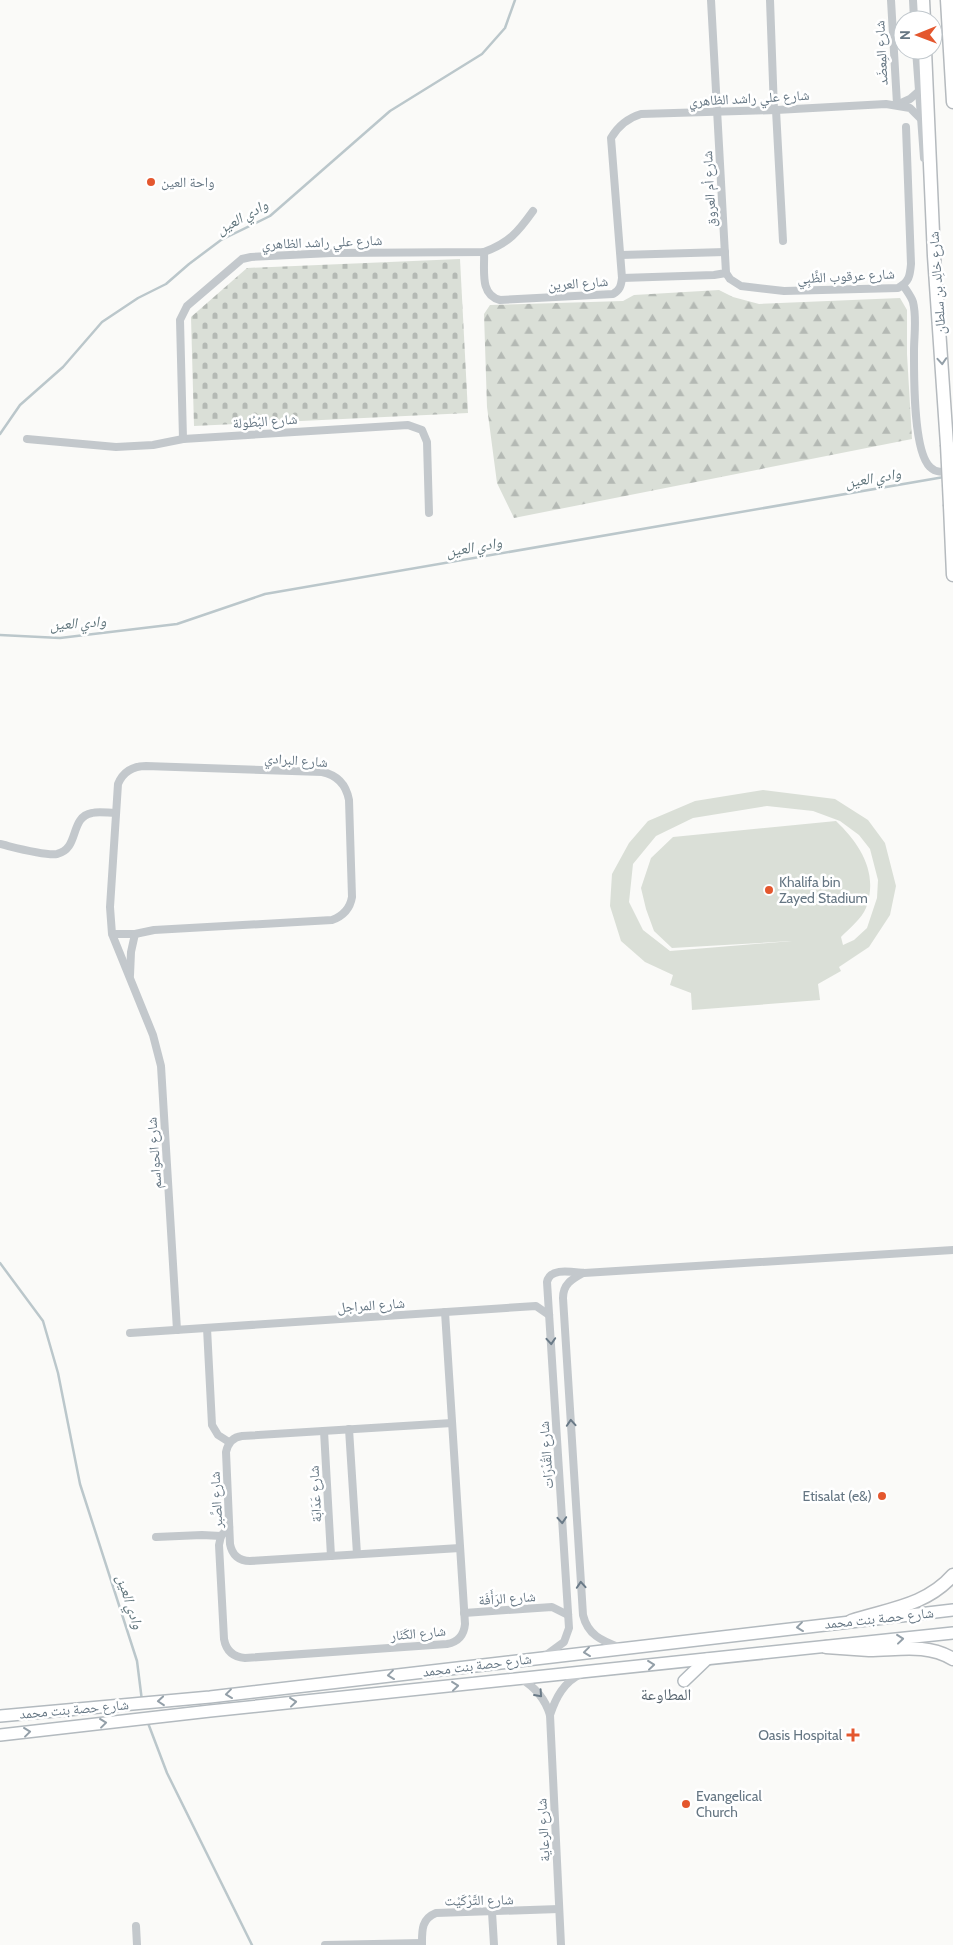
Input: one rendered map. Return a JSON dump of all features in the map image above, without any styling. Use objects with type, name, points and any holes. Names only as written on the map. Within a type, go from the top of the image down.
[{"type":"main road","points":[[947,0],[953,102]]},
{"type":"main road","name":"شارع خالِد بن سلطان","points":[[925,60],[934,256],[948,445],[953,575]]},
{"type":"main road","points":[[851,1621],[916,1602],[935,1592],[953,1575]]},
{"type":"main road","name":"شارع حصة بنت محمد","points":[[0,1716],[210,1697],[953,1610]]},
{"type":"main road","name":"شارع حصة بنت محمد","points":[[0,1735],[210,1711],[953,1633]]},
{"type":"main road","points":[[826,1647],[869,1650],[923,1648],[939,1652],[953,1659]]},
{"type":"main road","points":[[684,1681],[707,1659]]},
{"type":"street","name":"شارع أم العروق","points":[[711,0],[726,273]]},
{"type":"street","points":[[770,0],[783,241]]},
{"type":"street","name":"شارع المِعضَد","points":[[891,0],[897,104]]},
{"type":"street","points":[[916,60],[929,227],[934,256]]},
{"type":"street","points":[[897,104],[910,99],[918,92]]},
{"type":"street","name":"شارع علي راشد الظاهري","points":[[611,138],[626,121],[641,114],[897,104]]},
{"type":"street","points":[[897,104],[910,108],[920,118]]},
{"type":"street","name":"شارع عرقوب الظَّبِي","points":[[726,273],[730,279],[741,286],[784,291],[898,288],[903,285],[908,280],[911,264],[906,127]]},
{"type":"street","name":"شارع العرين","points":[[484,252],[486,288],[490,296],[500,300],[613,294],[618,291],[622,278],[621,255],[611,138]]},
{"type":"street","name":"شارع علي راشد الظاهري","points":[[183,439],[180,320],[187,306],[242,259],[330,253],[484,252],[501,246],[511,238],[533,212]]},
{"type":"street","points":[[621,255],[725,252]]},
{"type":"street","points":[[622,278],[726,273]]},
{"type":"street","points":[[903,285],[912,300],[916,324],[914,350],[916,408],[922,457],[930,468],[940,472],[953,471]]},
{"type":"street","name":"شارع البُطُولة","points":[[26,439],[116,447],[153,445],[183,439],[408,425],[422,430],[427,442],[429,513]]},
{"type":"street","name":"شارع البرادي","points":[[112,934],[332,920],[340,916],[350,906],[352,897],[348,793],[338,779],[322,772],[141,766],[131,769],[120,779],[116,789],[110,907],[112,934],[130,979]]},
{"type":"street","points":[[0,844],[49,854],[58,854],[70,846],[78,824],[83,817],[92,813],[115,813]]},
{"type":"street","points":[[130,979],[130,961],[135,934]]},
{"type":"street","name":"شارع الحواسم","points":[[130,979],[153,1036],[161,1066],[177,1330]]},
{"type":"street","points":[[557,1272],[953,1250]]},
{"type":"street","points":[[557,1272],[563,1278],[564,1290]]},
{"type":"street","name":"شارع القُدْرَات","points":[[544,1657],[560,1646],[566,1638],[569,1628],[547,1280],[551,1274],[557,1272]]},
{"type":"street","points":[[549,1315],[536,1306],[542,1303],[548,1294],[564,1290],[572,1279],[584,1272]]},
{"type":"street","name":"شارع القُدْرَات","points":[[564,1290],[583,1615],[586,1626],[597,1638],[621,1648]]},
{"type":"street","name":"شارع المراجل","points":[[130,1333],[536,1306]]},
{"type":"street","name":"شارع الكَنَار","points":[[221,1536],[219,1545],[224,1638],[230,1652],[241,1658],[447,1644],[459,1639],[463,1632],[464,1613],[446,1312]]},
{"type":"street","points":[[207,1328],[212,1425],[218,1435],[229,1442],[242,1436],[452,1423]]},
{"type":"street","points":[[349,1429],[357,1554]]},
{"type":"street","name":"شارع عَدَابَة","points":[[324,1431],[331,1556]]},
{"type":"street","name":"شارع الصَّبر","points":[[229,1442],[226,1452],[231,1548],[235,1556],[242,1560],[253,1561],[460,1548]]},
{"type":"street","points":[[156,1537],[221,1536],[229,1527]]},
{"type":"street","points":[[565,1564],[580,1564]]},
{"type":"street","name":"شارع الرَأَفَة","points":[[552,1607],[567,1595]]},
{"type":"street","name":"شارع الرَأَفَة","points":[[464,1613],[552,1607],[568,1615]]},
{"type":"street","name":"شارع الرعاية","points":[[550,1714],[562,1688],[584,1672]]},
{"type":"street","name":"شارع الرعاية","points":[[520,1678],[542,1697],[550,1714],[561,1945]]},
{"type":"street","name":"شارع التَّرْكَيْت","points":[[325,1945],[422,1944],[423,1926],[426,1919],[432,1915],[559,1910]]},
{"type":"street","points":[[492,1912],[494,1945]]},
{"type":"street","points":[[136,1926],[137,1945]]},
{"type":"green space","points":[[460,259],[468,413],[194,426],[191,317],[247,268]]},
{"type":"green space","points":[[719,290],[733,297],[759,304],[900,298],[907,310],[907,354],[912,439],[514,518],[497,483],[487,407],[484,314],[490,305],[623,301],[634,295]]},
{"type":"green space","points":[[763,790],[835,799],[868,820],[885,843],[896,886],[890,915],[869,947],[839,967],[841,971],[818,984],[820,1000],[692,1010],[691,993],[670,985],[673,975],[645,962],[621,941],[610,906],[612,874],[629,843],[648,821],[695,801]],"holes":[[[767,806],[813,811],[840,821],[859,835],[870,849],[878,880],[877,898],[867,928],[854,940],[843,945],[841,937],[866,908],[870,883],[869,871],[853,839],[836,821],[673,837],[651,858],[641,888],[654,931],[672,948],[792,941],[670,951],[643,930],[629,902],[633,864],[656,836],[693,818]]]},
{"type":"waterway","name":"وادي العين","points":[[0,434],[20,405],[63,367],[102,322],[138,298],[166,284],[221,240],[270,216],[390,111],[482,54],[505,28],[515,0]]},
{"type":"waterway","name":"وادي العين","points":[[0,635],[60,638],[177,624],[265,594],[944,477]]},
{"type":"waterway","name":"وادي العين","points":[[0,1263],[43,1321],[58,1373],[80,1484],[137,1661],[142,1701]]},
{"type":"waterway","name":"وادي العين","points":[[148,1723],[167,1773],[252,1945]]},
{"type":"place","name":"واحة العين","points":[[151,182]]},
{"type":"place","name":"Khalifa bin Zayed Stadium","points":[[769,890]]},
{"type":"place","name":"Etisalat (e&)","points":[[882,1496]]},
{"type":"place","name":"Oasis Hospital","points":[[853,1735]]},
{"type":"place","name":"Evangelical Church","points":[[686,1804]]},
{"type":"district","name":"المطاوعة","points":[[666,1694]]}]
